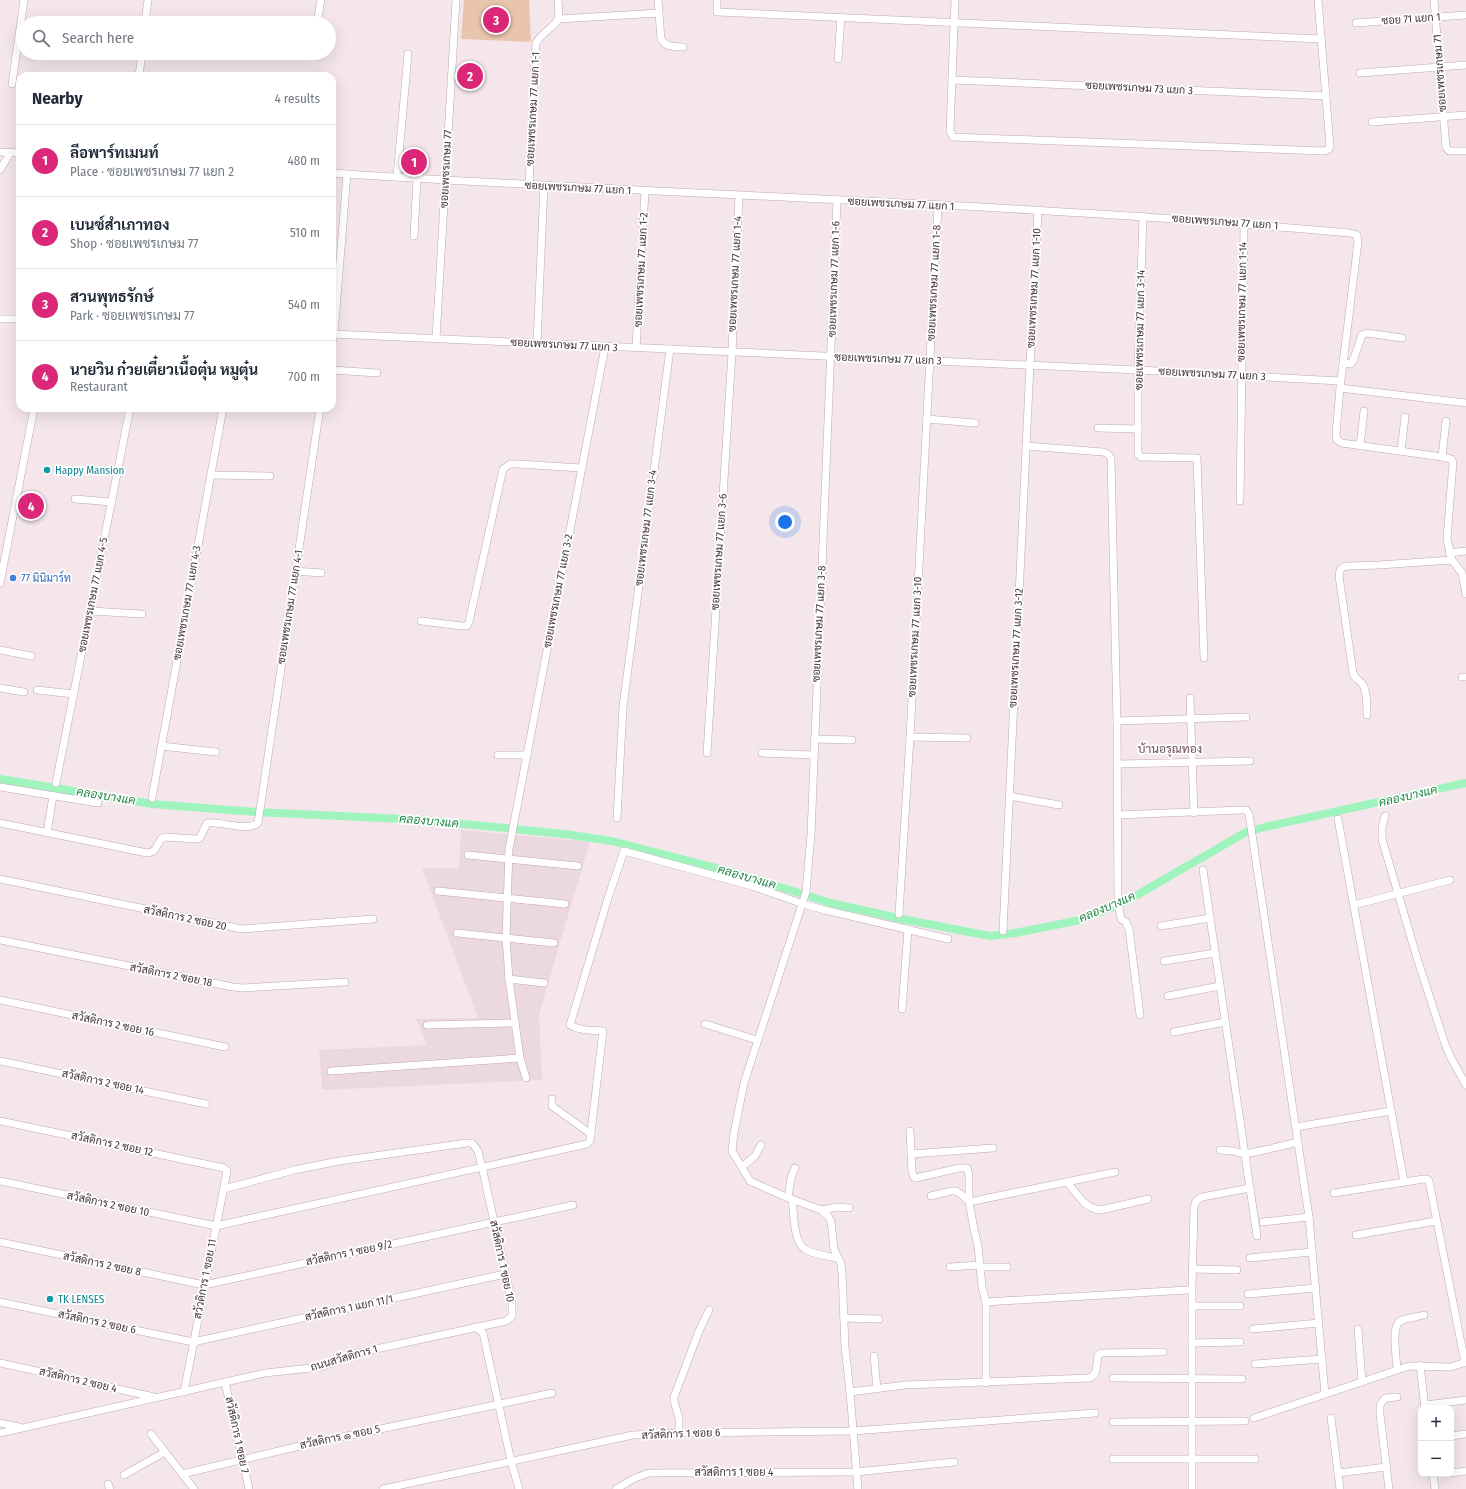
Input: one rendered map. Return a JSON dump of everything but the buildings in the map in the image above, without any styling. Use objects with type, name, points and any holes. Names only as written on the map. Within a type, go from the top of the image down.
[{"type":"street","points":[[22,16],[24,0]]},
{"type":"street","points":[[146,16],[148,0]]},
{"type":"street","points":[[318,16],[321,0]]},
{"type":"street","name":"ซอยเพชรเกษม 77","points":[[436,339],[437,294],[456,0]]},
{"type":"street","points":[[558,0],[559,19],[659,13]]},
{"type":"street","points":[[658,0],[663,43],[670,46],[683,46]]},
{"type":"street","points":[[717,0],[717,12],[1321,39]]},
{"type":"street","points":[[955,0],[950,131],[953,137],[1324,151],[1330,146],[1318,0]]},
{"type":"street","name":"ซอยเพชรเกษม 71","points":[[1434,0],[1446,147],[1450,151],[1466,151]]},
{"type":"street","name":"ซอย 71 แยก 1","points":[[1356,23],[1466,16]]},
{"type":"street","points":[[838,59],[841,17]]},
{"type":"street","name":"ซอยเพชรเกษม 77 แยก 1-1","points":[[529,185],[536,43],[540,37],[553,27],[559,19]]},
{"type":"street","points":[[397,177],[408,54]]},
{"type":"street","points":[[12,84],[16,56]]},
{"type":"street","points":[[140,72],[141,60]]},
{"type":"street","points":[[1360,73],[1466,65]]},
{"type":"street","name":"ซอยเพชรเกษม 73 แยก 3","points":[[952,80],[1326,96]]},
{"type":"street","points":[[1372,122],[1466,115]]},
{"type":"street","points":[[0,152],[16,152]]},
{"type":"street","points":[[0,170],[10,153]]},
{"type":"street","name":"ซอยเพชรเกษม 77 แยก 1","points":[[336,173],[445,181],[1143,216],[1350,233],[1357,235],[1358,242],[1343,363]]},
{"type":"street","points":[[336,300],[347,174]]},
{"type":"street","points":[[414,236],[417,179]]},
{"type":"street","points":[[537,343],[544,186]]},
{"type":"street","name":"ซอยเพชรเกษม 77 แยก 1-2","points":[[636,348],[645,191]]},
{"type":"street","name":"ซอยเพชรเกษม 77 แยก 1-4","points":[[732,352],[739,196]]},
{"type":"street","name":"ซอยเพชรเกษม 77 แยก 1-6","points":[[830,356],[837,201]]},
{"type":"street","name":"ซอยเพชรเกษม 77 แยก 1-8","points":[[930,361],[938,206]]},
{"type":"street","name":"ซอยเพชรเกษม 77 แยก 1-10","points":[[1030,365],[1038,211]]},
{"type":"street","name":"ซอยเพชรเกษม 77 แยก 3-14","points":[[1143,216],[1138,370],[1138,454],[1141,457],[1197,458],[1204,658]]},
{"type":"street","name":"ซอยเพชรเกษม 77 แยก 1-14","points":[[1240,501],[1244,224]]},
{"type":"street","points":[[0,319],[16,319]]},
{"type":"street","points":[[1402,338],[1367,333],[1362,335],[1351,364],[1343,363],[1336,440],[1342,443],[1360,446],[1451,459],[1453,462],[1447,531],[1449,553],[1452,560],[1462,573],[1466,594]]},
{"type":"street","name":"ซอยเพชรเกษม 77 แยก 3","points":[[336,334],[1241,375],[1340,384],[1466,403]]},
{"type":"street","name":"ซอยเพชรเกษม 77 แยก 3-2","points":[[526,1078],[520,1058],[509,980],[506,938],[506,898],[509,860],[512,835],[605,346]]},
{"type":"street","name":"ซอยเพชรเกษม 77 แยก 3-4","points":[[617,818],[623,707],[670,349]]},
{"type":"street","name":"ซอยเพชรเกษม 77 แยก 3-6","points":[[706,753],[732,352]]},
{"type":"street","name":"ซอยเพชรเกษม 77 แยก 3-8","points":[[821,1210],[750,1181],[732,1151],[744,1083],[806,892],[810,857],[830,356]]},
{"type":"street","name":"ซอยเพชรเกษม 77 แยก 3-10","points":[[899,914],[930,361]]},
{"type":"street","name":"ซอยเพชรเกษม 77 แยก 3-12","points":[[1003,930],[1030,365]]},
{"type":"street","points":[[336,370],[377,372]]},
{"type":"street","points":[[1360,446],[1364,411]]},
{"type":"street","points":[[0,583],[33,412]]},
{"type":"street","name":"ซอยเพชรเกษม 77 แยก 4-5","points":[[56,783],[129,412]]},
{"type":"street","name":"ซอยเพชรเกษม 77 แยก 4-3","points":[[152,798],[222,412]]},
{"type":"street","name":"ซอยเพชรเกษม 77 แยก 4-1","points":[[47,833],[152,853],[161,838],[200,838],[208,823],[254,826],[258,823],[319,412]]},
{"type":"street","points":[[1401,451],[1405,417]]},
{"type":"street","points":[[927,419],[975,422]]},
{"type":"street","points":[[1442,457],[1446,421]]},
{"type":"street","points":[[1098,428],[1138,429]]},
{"type":"street","points":[[1026,446],[1103,452],[1108,454],[1111,458],[1118,764],[1117,815],[1119,909],[1120,918],[1126,922],[1129,928],[1140,1015]]},
{"type":"street","points":[[421,621],[467,626],[503,469],[510,464],[582,468]]},
{"type":"street","points":[[211,474],[270,476]]},
{"type":"street","points":[[75,498],[112,502]]},
{"type":"street","points":[[1449,553],[1466,551]]},
{"type":"street","points":[[1367,714],[1364,688],[1362,684],[1356,680],[1353,673],[1339,576],[1340,570],[1343,567],[1349,566],[1379,566],[1452,560]]},
{"type":"street","points":[[295,571],[321,574]]},
{"type":"street","points":[[90,611],[142,614]]},
{"type":"street","points":[[0,650],[31,656]]},
{"type":"street","points":[[0,688],[24,692]]},
{"type":"street","points":[[37,690],[74,694]]},
{"type":"street","points":[[1190,698],[1194,813]]},
{"type":"street","points":[[1117,721],[1246,717]]},
{"type":"street","points":[[910,737],[967,738]]},
{"type":"street","points":[[814,739],[852,740]]},
{"type":"street","points":[[161,746],[216,752]]},
{"type":"street","points":[[762,753],[813,755]]},
{"type":"street","points":[[498,755],[527,755]]},
{"type":"street","points":[[1118,764],[1250,761]]},
{"type":"street","points":[[0,788],[98,803]]},
{"type":"street","points":[[0,823],[47,833],[53,796]]},
{"type":"street","points":[[1009,796],[1059,805]]},
{"type":"street","points":[[1117,815],[1241,810],[1246,810],[1249,814],[1310,1217],[1325,1394]]},
{"type":"street","points":[[1385,816],[1382,826],[1382,839],[1417,958],[1445,1044],[1466,1085]]},
{"type":"street","points":[[1338,819],[1404,1182]]},
{"type":"street","points":[[216,1226],[588,1144],[591,1134],[603,1031],[583,1030],[570,1025],[608,898],[624,851],[752,886],[802,904],[948,939]]},
{"type":"street","points":[[468,855],[578,866]]},
{"type":"street","points":[[1203,870],[1257,1236]]},
{"type":"street","name":"สวัสดิการ 2 ซอย 20","points":[[0,879],[242,930],[373,919]]},
{"type":"street","points":[[1354,906],[1450,880]]},
{"type":"street","points":[[438,891],[565,904]]},
{"type":"street","points":[[1161,926],[1210,918]]},
{"type":"street","points":[[902,1009],[908,929]]},
{"type":"street","points":[[457,933],[554,943]]},
{"type":"street","name":"สวัสดิการ 2 ซอย 18","points":[[0,940],[233,987],[242,988],[345,982]]},
{"type":"street","points":[[1164,961],[1215,953]]},
{"type":"street","points":[[509,980],[544,983]]},
{"type":"street","points":[[1168,996],[1220,986]]},
{"type":"street","name":"สวัสดิการ 2 ซอย 16","points":[[0,1000],[225,1047]]},
{"type":"street","points":[[1174,1032],[1225,1022]]},
{"type":"street","points":[[427,1025],[515,1023]]},
{"type":"street","points":[[705,1024],[757,1040]]},
{"type":"street","points":[[331,1071],[520,1058]]},
{"type":"street","name":"สวัสดิการ 2 ซอย 14","points":[[0,1061],[206,1104]]},
{"type":"street","points":[[552,1099],[552,1106],[591,1134]]},
{"type":"street","points":[[1296,1127],[1391,1111]]},
{"type":"street","name":"สวัสดิการ 2 ซอย 12","points":[[0,1121],[224,1168]]},
{"type":"street","points":[[910,1131],[912,1172],[914,1177],[916,1178],[959,1168],[967,1168],[969,1176],[969,1202],[978,1246],[982,1287],[986,1302],[986,1383]]},
{"type":"street","points":[[1220,1150],[1245,1154],[1298,1142]]},
{"type":"street","name":"สวัสดิการ 1 ซอย 10","points":[[224,1189],[294,1170],[324,1164],[467,1143],[472,1144],[478,1151],[512,1303],[512,1316],[506,1321],[475,1327]]},
{"type":"street","points":[[742,1167],[755,1156],[761,1144]]},
{"type":"street","points":[[911,1154],[993,1148]]},
{"type":"street","name":"สวัวดิการ 1 ซอย 11","points":[[184,1392],[224,1189],[226,1171],[224,1168]]},
{"type":"street","points":[[795,1168],[792,1178],[790,1198],[797,1237],[801,1246],[813,1253],[838,1258]]},
{"type":"street","points":[[969,1202],[1115,1172]]},
{"type":"street","points":[[1254,1418],[1408,1366],[1420,1365],[1451,1367],[1465,1363],[1429,1181],[1424,1179],[1334,1194]]},
{"type":"street","name":"สวัสดิการ 2 ซอย 10","points":[[0,1181],[216,1226]]},
{"type":"street","points":[[1067,1182],[1087,1205],[1094,1209],[1101,1210],[1148,1199]]},
{"type":"street","points":[[1192,1489],[1192,1269],[1194,1206],[1196,1201],[1202,1197],[1250,1188]]},
{"type":"street","points":[[931,1196],[951,1191],[961,1194],[969,1202]]},
{"type":"street","name":"สวัสดิการ 1 ซอย 9/2","points":[[204,1285],[572,1205]]},
{"type":"street","points":[[821,1210],[838,1207],[849,1208]]},
{"type":"street","points":[[821,1210],[828,1216],[830,1221],[834,1249],[841,1264],[845,1346],[858,1489]]},
{"type":"street","points":[[1263,1222],[1310,1217]]},
{"type":"street","points":[[1356,1235],[1436,1221]]},
{"type":"street","name":"สวัสดิการ 2 ซอย 8","points":[[0,1242],[204,1285]]},
{"type":"street","points":[[1250,1258],[1312,1252]]},
{"type":"street","points":[[950,1267],[1007,1266]]},
{"type":"street","points":[[1192,1269],[1237,1270]]},
{"type":"street","name":"สวัสดิการ 1 แยก 11/1","points":[[193,1342],[505,1274]]},
{"type":"street","points":[[1248,1294],[1316,1288]]},
{"type":"street","points":[[986,1302],[1187,1290]]},
{"type":"street","name":"สวัสดิการ 2 ซอย 6","points":[[0,1302],[193,1342]]},
{"type":"street","points":[[1192,1306],[1240,1306]]},
{"type":"street","points":[[679,1433],[679,1418],[674,1397],[709,1310]]},
{"type":"street","points":[[1397,1370],[1395,1337],[1396,1326],[1400,1321],[1424,1315]]},
{"type":"street","points":[[844,1318],[879,1319]]},
{"type":"street","points":[[1253,1329],[1319,1323]]},
{"type":"street","points":[[475,1327],[483,1333],[511,1461],[519,1489]]},
{"type":"street","name":"ถนนสวัสดิการ 1","points":[[0,1432],[265,1373],[320,1367],[353,1354],[374,1348],[475,1327]]},
{"type":"street","points":[[1358,1329],[1362,1382]]},
{"type":"street","points":[[1192,1343],[1240,1342]]},
{"type":"street","points":[[850,1392],[905,1386],[1089,1378],[1093,1377],[1096,1372],[1098,1355],[1102,1353],[1163,1352]]},
{"type":"street","points":[[874,1356],[877,1389]]},
{"type":"street","points":[[1255,1364],[1322,1359]]},
{"type":"street","name":"สวัสดิการ 2 ซอย 4","points":[[0,1363],[156,1398]]},
{"type":"street","points":[[1420,1365],[1425,1405]]},
{"type":"street","points":[[1113,1378],[1242,1379]]},
{"type":"street","name":"สวัสดิการ 1 ซอย 7","points":[[225,1382],[241,1459],[249,1489]]},
{"type":"street","name":"สวัสดิการ ๑ ซอย 5","points":[[182,1474],[241,1459],[498,1403],[552,1393]]},
{"type":"street","points":[[1389,1489],[1380,1405],[1385,1398],[1397,1397]]},
{"type":"street","points":[[1432,1405],[1466,1400]]},
{"type":"street","name":"สวัสดิการ 1 ซอย 6","points":[[383,1489],[629,1436],[679,1433],[853,1431],[1095,1413]]},
{"type":"street","points":[[1331,1418],[1340,1489]]},
{"type":"street","points":[[1112,1422],[1245,1421]]},
{"type":"street","points":[[0,1423],[22,1427]]},
{"type":"street","points":[[151,1434],[194,1489]]},
{"type":"street","points":[[1454,1436],[1466,1434]]},
{"type":"street","points":[[124,1475],[165,1452]]},
{"type":"street","points":[[1112,1459],[1255,1459]]},
{"type":"street","name":"สวัสดิการ 1 ซอย 4","points":[[616,1489],[642,1474],[649,1473],[856,1472],[954,1462]]},
{"type":"street","points":[[1338,1473],[1386,1467]]},
{"type":"street","points":[[1454,1472],[1466,1471]]},
{"type":"street","points":[[1435,1489],[1436,1477]]},
{"type":"shaded area","points":[[464,0],[529,0],[531,42],[461,39]]},
{"type":"shaded area","points":[[461,830],[590,842],[539,1014],[542,1080],[322,1090],[319,1050],[427,1045],[416,1019],[478,1018],[422,868],[459,868]]},
{"type":"waterway","name":"คลองบางแค","points":[[0,779],[152,804],[256,812],[424,820],[564,834],[612,841],[732,872],[831,903],[902,919],[990,936],[1015,933],[1080,920],[1125,902],[1246,832],[1466,783]]},
{"type":"place","name":"สวนพุทธรักษ์","points":[[496,20]]},
{"type":"place","name":"เบนซ์สำเภาทอง","points":[[470,76]]},
{"type":"place","name":"ลีอพาร์ทเมนท์","points":[[414,162]]},
{"type":"place","name":"Happy Mansion","points":[[47,470]]},
{"type":"place","name":"นายวิน ก๋วยเตี๋ยวเนื้อตุ๋น หมูตุ๋น","points":[[31,506]]},
{"type":"place","name":"77 มินิมาร์ท","points":[[13,578]]},
{"type":"place","name":"TK LENSES","points":[[50,1299]]},
{"type":"district","name":"บ้านอรุณทอง","points":[[1170,749]]}]
